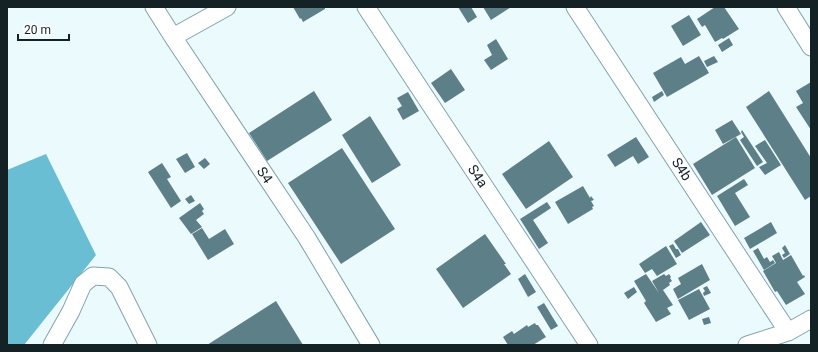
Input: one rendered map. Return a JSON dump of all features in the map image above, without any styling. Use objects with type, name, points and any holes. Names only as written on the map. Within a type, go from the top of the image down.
[{"type":"street","name":"S4","points":[[154,7],[307,238],[371,345]]},
{"type":"street","points":[[173,37],[227,7]]},
{"type":"street","name":"S4a","points":[[366,7],[589,345]]},
{"type":"street","name":"S4b","points":[[575,7],[788,332]]},
{"type":"street","points":[[786,7],[811,47]]},
{"type":"street","points":[[52,345],[71,311],[83,284],[93,276],[109,277],[119,287],[148,345]]},
{"type":"street","points":[[747,345],[788,332],[811,319]]},
{"type":"shaded area","points":[[46,154],[96,255],[24,345],[7,345],[7,170]]},
{"type":"building","points":[[293,7],[325,7],[325,9],[303,22]]},
{"type":"building","points":[[458,7],[471,7],[477,17],[468,23]]},
{"type":"building","points":[[483,7],[511,7],[491,20]]},
{"type":"building","points":[[715,7],[724,7],[739,29],[715,42],[705,25],[702,27],[697,19]]},
{"type":"building","points":[[689,15],[701,35],[683,46],[671,26]]},
{"type":"building","points":[[729,38],[733,45],[722,52],[718,45]]},
{"type":"building","points":[[496,39],[508,59],[491,70],[484,60],[492,55],[487,45]]},
{"type":"building","points":[[699,56],[709,73],[667,97],[653,73],[681,57],[685,64]]},
{"type":"building","points":[[714,56],[718,62],[707,67],[704,61]]},
{"type":"building","points":[[451,69],[465,90],[445,103],[431,83]]},
{"type":"building","points":[[811,82],[811,130],[796,107],[803,103],[796,91]]},
{"type":"building","points":[[314,91],[332,120],[267,161],[249,133]]},
{"type":"building","points":[[662,91],[664,95],[654,102],[652,97]]},
{"type":"building","points":[[769,91],[811,158],[811,196],[805,200],[746,107]]},
{"type":"building","points":[[408,92],[419,111],[403,120],[397,109],[402,106],[397,98]]},
{"type":"building","points":[[370,116],[401,165],[372,183],[342,135]]},
{"type":"building","points":[[732,120],[741,134],[723,144],[715,130]]},
{"type":"building","points":[[742,130],[763,162],[757,166],[740,140],[744,137],[741,132]]},
{"type":"building","points":[[636,137],[649,157],[638,164],[633,156],[615,167],[607,155]]},
{"type":"building","points":[[736,137],[755,168],[712,195],[693,164]]},
{"type":"building","points":[[765,140],[781,165],[765,175],[759,167],[767,163],[755,146]]},
{"type":"building","points":[[549,141],[573,177],[526,209],[502,174]]},
{"type":"building","points":[[342,148],[395,229],[341,264],[288,183]]},
{"type":"building","points":[[187,153],[195,167],[185,173],[176,159]]},
{"type":"building","points":[[205,158],[210,164],[204,169],[198,163]]},
{"type":"building","points":[[162,163],[171,177],[167,179],[181,201],[171,208],[148,172]]},
{"type":"building","points":[[744,179],[748,185],[735,193],[750,217],[735,226],[717,196]]},
{"type":"building","points":[[583,186],[590,198],[591,196],[594,200],[591,201],[594,206],[592,207],[593,209],[568,224],[555,202]]},
{"type":"building","points":[[191,195],[195,201],[189,204],[185,199]]},
{"type":"building","points":[[547,202],[551,208],[533,220],[548,243],[539,249],[520,219]]},
{"type":"building","points":[[200,203],[204,209],[202,211],[204,214],[196,220],[202,227],[191,234],[179,218]]},
{"type":"building","points":[[701,222],[710,235],[682,253],[674,241]]},
{"type":"building","points":[[771,222],[777,233],[750,249],[744,238]]},
{"type":"building","points":[[202,228],[209,239],[225,229],[234,244],[208,260],[192,234]]},
{"type":"building","points":[[485,234],[506,264],[504,264],[511,274],[463,308],[436,269]]},
{"type":"building","points":[[673,244],[681,255],[676,258],[669,246]]},
{"type":"building","points":[[785,245],[790,254],[784,258],[782,255],[785,253],[782,248]]},
{"type":"building","points":[[666,246],[677,264],[657,276],[652,269],[645,273],[639,264]]},
{"type":"building","points":[[758,248],[764,259],[767,257],[770,262],[773,260],[775,263],[764,270],[753,251]]},
{"type":"building","points":[[779,252],[783,260],[791,255],[805,277],[797,282],[805,294],[786,305],[777,291],[775,292],[763,271],[776,263],[772,256]]},
{"type":"building","points":[[702,264],[710,280],[678,299],[673,289],[681,284],[678,278]]},
{"type":"building","points":[[525,274],[536,292],[528,297],[518,279]]},
{"type":"building","points":[[646,274],[659,293],[652,281],[664,274],[666,276],[669,274],[672,281],[669,283],[670,285],[663,290],[673,305],[667,308],[671,314],[656,322],[644,303],[646,301],[634,281]]},
{"type":"building","points":[[707,286],[711,293],[704,296],[703,293],[705,291],[703,288]]},
{"type":"building","points":[[634,287],[637,292],[628,299],[624,293]]},
{"type":"building","points":[[699,289],[710,309],[689,320],[678,300]]},
{"type":"building","points":[[276,301],[303,345],[207,345]]},
{"type":"building","points":[[544,303],[558,326],[551,330],[537,307]]},
{"type":"building","points":[[709,317],[711,323],[704,325],[702,319]]},
{"type":"building","points":[[535,323],[546,337],[533,345],[508,345],[503,337],[512,331],[514,334],[527,325],[528,327]]}]
